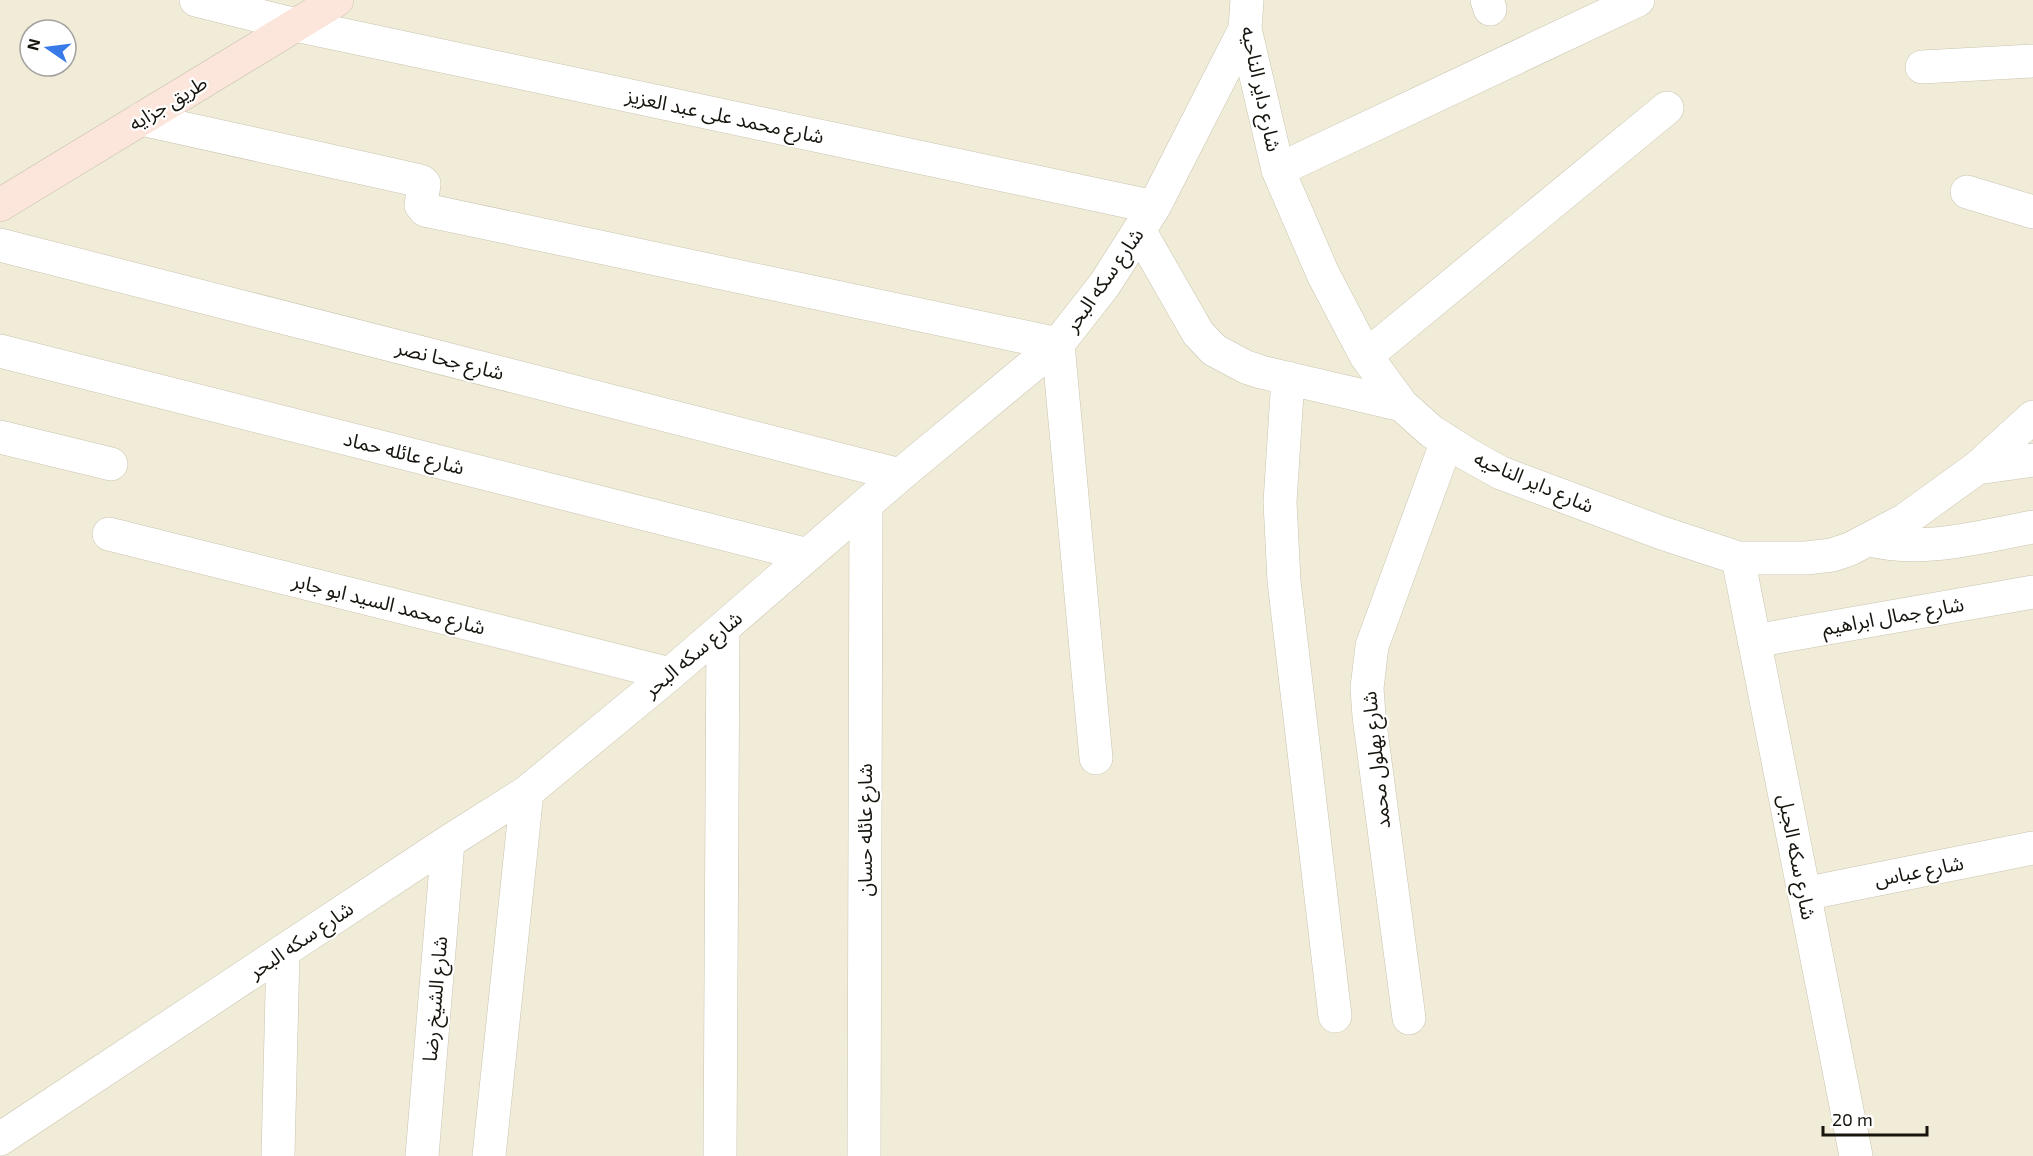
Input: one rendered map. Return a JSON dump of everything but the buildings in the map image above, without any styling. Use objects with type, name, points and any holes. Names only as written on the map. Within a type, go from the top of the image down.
[{"type":"street","name":"شارع محمد على عبد العزيز","points":[[196,0],[296,25],[1147,219]]},
{"type":"street","name":"طريق جزايه","points":[[0,205],[337,0]]},
{"type":"street","points":[[1278,170],[1638,0]]},
{"type":"street","name":"شارع داير الناحيه","points":[[1246,14],[1278,170],[1323,274],[1366,356],[1402,405],[1431,431],[1502,473],[1662,533],[1738,558],[1806,558],[1832,555],[1870,540],[1905,520],[1977,468],[2033,417]]},
{"type":"street","name":"شارع سكه البحر","points":[[0,1139],[527,792],[670,674],[900,475],[1058,344],[1105,285],[1147,219],[1246,14]]},
{"type":"street","points":[[1922,67],[2033,61]]},
{"type":"street","points":[[1366,356],[1667,108]]},
{"type":"street","points":[[141,119],[421,181],[424,184],[422,207],[425,210],[1058,344],[1096,758]]},
{"type":"street","points":[[1967,192],[2033,212]]},
{"type":"street","points":[[1147,219],[1198,333],[1214,350],[1246,367],[1402,405]]},
{"type":"street","name":"شارع جحا نصر","points":[[0,245],[900,475]]},
{"type":"street","name":"شارع عائله حماد","points":[[0,351],[808,555]]},
{"type":"street","points":[[1288,378],[1280,501],[1284,581],[1335,1016]]},
{"type":"street","points":[[0,437],[111,464]]},
{"type":"street","name":"شارع بهلول محمد","points":[[1409,1018],[1367,688],[1372,646],[1447,441]]},
{"type":"street","points":[[1977,468],[2033,460]]},
{"type":"street","name":"شارع عائله حسان","points":[[864,1156],[866,505]]},
{"type":"street","points":[[1870,540],[1889,544],[1928,546],[2033,527]]},
{"type":"street","name":"شارع محمد السيد ابو جابر","points":[[109,534],[670,674]]},
{"type":"street","name":"شارع سكه الجبل","points":[[1738,558],[1856,1156]]},
{"type":"street","name":"شارع جمال ابراهيم","points":[[1754,641],[2033,592]]},
{"type":"street","points":[[720,1156],[723,628]]},
{"type":"street","points":[[489,1156],[527,792]]},
{"type":"street","name":"شارع الشيخ رضا","points":[[422,1156],[448,842]]},
{"type":"street","name":"شارع عباس","points":[[1804,894],[2033,848]]},
{"type":"street","points":[[278,1156],[283,951]]}]
